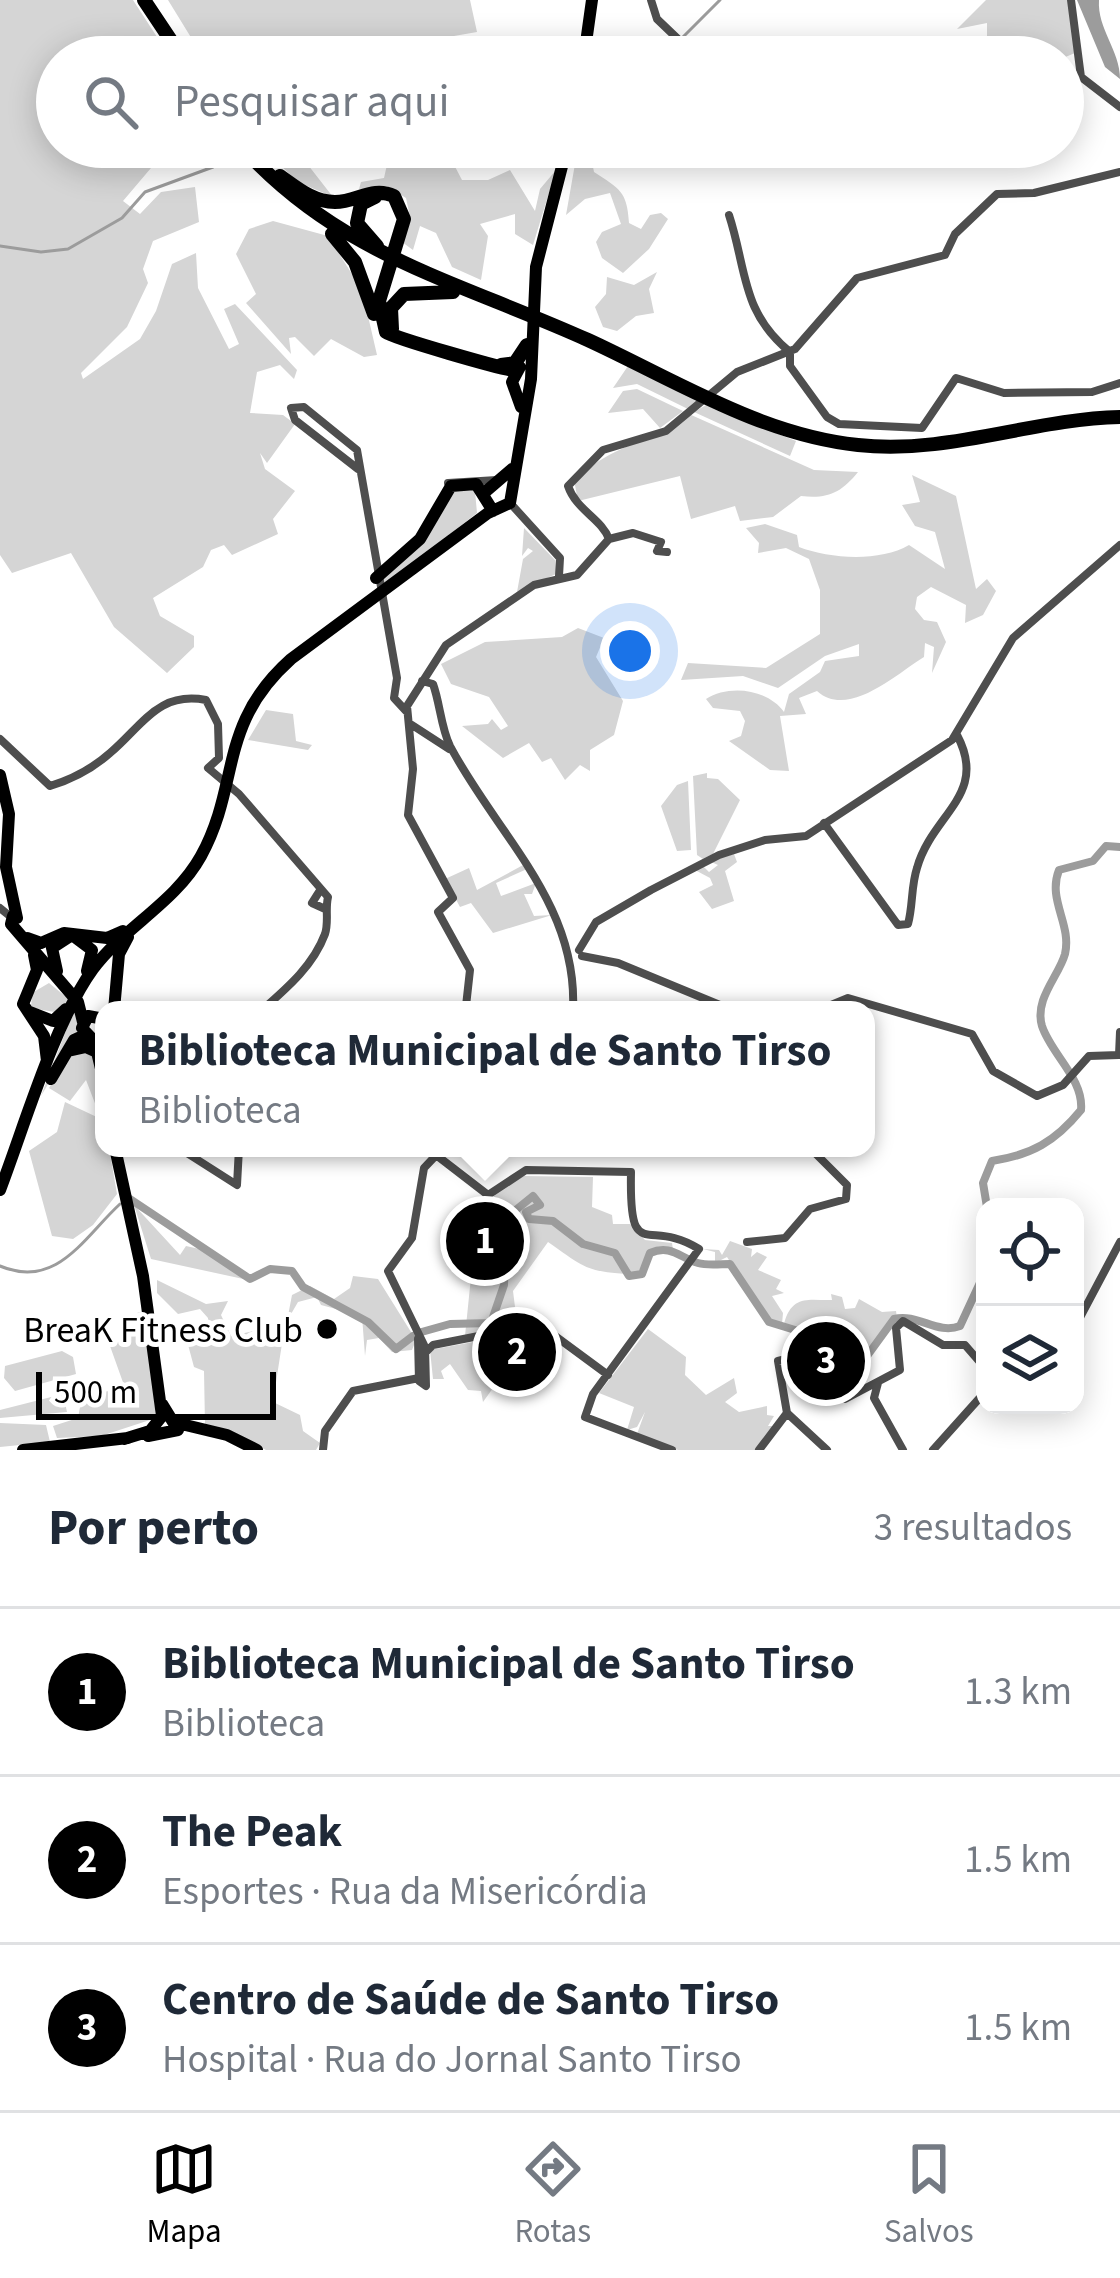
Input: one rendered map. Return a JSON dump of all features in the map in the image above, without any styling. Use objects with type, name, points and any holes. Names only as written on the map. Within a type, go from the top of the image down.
[{"type":"highway","points":[[144,0],[168,36]]},
{"type":"highway","points":[[154,0],[177,36]]},
{"type":"highway","points":[[264,168],[317,217],[355,262],[386,337],[427,349]]},
{"type":"highway","points":[[273,168],[322,212],[377,246],[560,320],[737,403],[819,431],[878,439],[934,439],[1058,416],[1120,414]]},
{"type":"highway","points":[[280,176],[320,200],[346,201],[379,191],[394,196],[404,219],[374,314]]},
{"type":"highway","points":[[377,246],[357,223],[362,204],[370,198],[382,197],[398,209],[397,243]]},
{"type":"highway","points":[[317,217],[377,254],[495,301],[734,410],[817,438],[936,446],[1120,414]]},
{"type":"highway","points":[[387,272],[378,313],[386,332],[403,342],[520,377]]},
{"type":"highway","points":[[403,342],[389,317],[404,294],[437,289],[495,301]]},
{"type":"highway","points":[[472,360],[515,363],[527,345]]},
{"type":"main road","points":[[587,36],[592,0]]},
{"type":"main road","points":[[0,1190],[76,992],[193,869],[209,838],[238,729],[262,688],[277,671],[422,563],[497,497],[523,440],[520,377],[533,296],[565,168]]},
{"type":"main road","points":[[497,497],[516,452],[520,377],[531,327]]},
{"type":"main road","points":[[378,570],[420,539],[451,486],[469,483],[497,497]]},
{"type":"main road","points":[[0,775],[11,913],[95,1030]]},
{"type":"main road","points":[[26,938],[41,943],[72,932],[107,938],[132,928]]},
{"type":"main road","points":[[115,1001],[119,954],[132,928]]},
{"type":"main road","points":[[14,1153],[92,950],[72,935],[52,948],[57,973]]},
{"type":"main road","points":[[26,938],[76,992],[95,1029]]},
{"type":"main road","points":[[26,938],[37,970],[23,1004],[44,1036],[47,1065]]},
{"type":"main road","points":[[28,1122],[77,1036],[95,1031]]},
{"type":"main road","points":[[67,1051],[82,1047],[95,1051]]},
{"type":"main road","points":[[121,1157],[162,1403],[170,1424]]},
{"type":"main road","points":[[23,1450],[92,1446],[170,1424],[227,1435],[257,1450]]},
{"type":"street","points":[[651,0],[657,20],[675,36]]},
{"type":"street","points":[[1071,0],[1076,36]]},
{"type":"street","points":[[1084,78],[1120,107]]},
{"type":"street","points":[[467,1001],[470,970],[438,912],[453,898],[408,815],[413,770],[408,695],[446,645],[535,585],[606,548],[605,529],[581,511],[568,486],[603,450],[660,434],[720,384],[790,352],[857,278],[944,255],[955,234],[997,194],[1034,193],[1120,172]]},
{"type":"street","points":[[729,215],[756,319],[790,352],[790,366],[827,417],[839,424],[922,428],[956,378],[1004,394],[1092,392],[1120,383]]},
{"type":"street","points":[[358,469],[295,420],[291,408],[304,407],[352,442],[358,469],[378,570],[381,604],[408,695],[422,737],[452,750]]},
{"type":"street","points":[[516,452],[497,497],[569,566]]},
{"type":"street","points":[[609,539],[633,533],[661,542]]},
{"type":"street","points":[[573,1001],[575,953],[596,922],[695,866],[765,840],[806,836],[957,740],[1013,638],[1120,545]]},
{"type":"street","points":[[1105,562],[1120,562]]},
{"type":"street","points":[[408,695],[433,684],[452,750],[540,884],[575,953]]},
{"type":"street","points":[[0,740],[50,786],[92,768],[159,704],[206,700],[218,724],[219,741],[219,758],[208,768],[230,787],[319,892],[312,903],[323,908],[327,930],[302,973],[272,1001]]},
{"type":"street","points":[[824,823],[848,863],[867,878],[898,925],[909,921],[916,868],[968,782],[957,740]]},
{"type":"street","points":[[575,953],[618,963],[713,1001]]},
{"type":"street","points":[[875,1006],[972,1034],[993,1071],[1030,1095],[1045,1095],[1095,1053],[1119,1055],[1118,1032]]},
{"type":"street","points":[[193,1157],[237,1185],[238,1157]]},
{"type":"street","points":[[324,1448],[355,1393],[430,1382],[422,1343],[388,1271],[412,1238],[420,1175],[431,1157]]},
{"type":"street","points":[[442,1157],[488,1195],[510,1176],[531,1169],[631,1172],[630,1216],[636,1228],[650,1238],[684,1240],[698,1251],[590,1398],[585,1417],[672,1450]]},
{"type":"street","points":[[747,1242],[785,1238],[805,1213],[843,1203],[848,1190],[818,1157]]},
{"type":"street","points":[[1084,1310],[1120,1242]]},
{"type":"street","points":[[422,1343],[499,1332],[518,1317],[528,1316],[608,1375]]},
{"type":"street","points":[[827,1450],[787,1413],[778,1360],[790,1354],[802,1362],[834,1399],[861,1392],[902,1367],[899,1322],[910,1323],[943,1345],[965,1345],[976,1358]]},
{"type":"street","points":[[874,1398],[878,1383]]},
{"type":"street","points":[[861,1392],[874,1398],[903,1450]]},
{"type":"street","points":[[933,1450],[976,1402]]},
{"type":"street","points":[[759,1450],[787,1413]]},
{"type":"shaded area","points":[[0,0],[133,0],[156,36],[36,36],[36,168],[151,168],[123,201],[140,214],[161,192],[195,187],[199,222],[153,241],[143,269],[148,283],[127,327],[81,373],[83,379],[140,339],[156,311],[172,264],[196,253],[198,288],[229,349],[239,344],[224,309],[235,304],[297,370],[294,379],[280,365],[257,372],[250,413],[283,415],[295,424],[267,463],[260,453],[265,469],[295,491],[273,519],[278,534],[232,555],[224,545],[211,550],[203,567],[153,598],[160,616],[194,636],[194,647],[167,673],[114,627],[71,553],[12,573],[0,555]]},
{"type":"shaded area","points":[[168,0],[470,0],[477,32],[454,36],[190,36]]},
{"type":"shaded area","points":[[986,0],[1068,0],[1073,36],[987,36],[987,23],[957,29]]},
{"type":"shaded area","points":[[1077,0],[1099,0],[1120,79],[1105,67]]},
{"type":"shaded area","points":[[283,168],[310,168],[333,197],[298,182]]},
{"type":"shaded area","points":[[386,168],[456,168],[462,180],[488,180],[510,170],[535,211],[540,189],[556,170],[533,245],[515,234],[515,214],[480,224],[488,236],[481,280],[452,267],[436,233],[420,226],[413,250],[402,242],[410,217],[406,198],[387,186],[359,189],[361,182],[384,178]]},
{"type":"shaded area","points":[[574,168],[593,168],[620,192],[629,223],[641,229],[650,215],[661,213],[668,219],[649,249],[623,273],[602,258],[596,242],[602,232],[621,224],[610,193],[585,199],[566,215]]},
{"type":"shaded area","points":[[273,221],[328,236],[362,290],[377,355],[364,357],[331,339],[314,356],[295,337],[289,338],[291,354],[246,303],[256,294],[236,254],[249,229]]},
{"type":"shaded area","points":[[657,272],[649,289],[654,313],[636,316],[617,331],[603,327],[595,307],[606,294],[607,277],[634,285]]},
{"type":"shaded area","points":[[628,366],[699,399],[688,409],[637,384],[613,388]]},
{"type":"shaded area","points":[[637,389],[683,411],[660,428],[643,409],[608,413],[623,391]]},
{"type":"shaded area","points":[[706,405],[796,441],[790,456],[694,412]]},
{"type":"shaded area","points":[[689,414],[814,470],[858,472],[833,493],[801,496],[773,517],[740,521],[735,506],[691,519],[680,476],[578,501],[574,480],[589,468]]},
{"type":"shaded area","points":[[912,475],[956,496],[976,589],[987,579],[996,591],[983,615],[965,623],[966,605],[931,587],[917,597],[915,609],[924,620],[937,622],[946,642],[932,673],[934,647],[925,643],[924,657],[871,691],[843,700],[817,691],[799,698],[806,714],[780,716],[789,771],[770,770],[729,741],[741,736],[745,721],[740,711],[713,708],[706,699],[726,691],[748,691],[768,698],[784,712],[789,694],[820,672],[825,661],[859,656],[859,644],[825,656],[778,688],[743,676],[681,680],[688,663],[766,668],[820,634],[820,590],[809,559],[786,548],[758,553],[759,543],[746,528],[765,524],[797,535],[799,547],[840,556],[884,554],[909,545],[945,569],[935,532],[915,526],[902,505],[920,502]]},
{"type":"shaded area","points":[[460,485],[475,491],[477,513],[380,589],[381,575],[415,547],[443,500]]},
{"type":"shaded area","points":[[524,528],[555,560],[556,574],[517,592],[523,559],[533,551],[528,548],[522,556]]},
{"type":"shaded area","points":[[578,628],[604,638],[596,657],[623,701],[614,735],[590,750],[590,771],[580,765],[565,780],[551,758],[542,762],[529,743],[503,758],[462,726],[488,724],[492,719],[501,730],[508,726],[489,697],[451,684],[441,664],[485,642],[562,637]]},
{"type":"shaded area","points":[[266,710],[293,714],[296,741],[312,745],[308,750],[248,740]]},
{"type":"shaded area","points":[[707,773],[707,778],[718,779],[740,800],[713,854],[703,859],[697,855],[693,776]]},
{"type":"shaded area","points":[[688,781],[691,850],[677,851],[661,806],[677,785]]},
{"type":"shaded area","points":[[734,854],[737,862],[725,871],[734,901],[712,909],[699,892],[713,885],[710,878],[695,870],[702,865],[709,872],[718,865],[709,861]]},
{"type":"shaded area","points":[[525,864],[527,869],[496,883],[501,896],[536,883],[532,894],[524,894],[534,916],[552,915],[493,933],[471,903],[460,907],[445,879],[469,868],[477,890]]},
{"type":"shaded area","points":[[49,983],[76,1005],[79,1032],[41,1096],[72,1015],[31,1008],[32,993]]},
{"type":"shaded area","points":[[85,1050],[95,1057],[95,1103],[86,1080],[70,1101],[49,1088],[70,1054]]},
{"type":"shaded area","points":[[65,1102],[95,1116],[95,1157],[111,1157],[117,1194],[93,1225],[73,1239],[52,1236],[29,1151],[57,1132]]},
{"type":"shaded area","points":[[524,1176],[593,1177],[592,1207],[612,1215],[613,1224],[630,1224],[645,1240],[672,1243],[673,1250],[650,1250],[637,1275],[590,1268],[548,1242],[513,1291],[515,1307],[489,1331],[465,1336],[472,1267],[477,1266],[460,1225],[472,1234],[483,1266],[497,1263],[480,1216],[499,1189]]},
{"type":"shaded area","points":[[134,1205],[180,1255],[186,1246],[204,1250],[248,1280],[151,1259]]},
{"type":"shaded area","points":[[730,1241],[752,1249],[751,1257],[757,1252],[767,1257],[758,1270],[781,1280],[776,1289],[784,1293],[772,1296],[783,1313],[782,1324],[769,1321],[727,1257],[715,1263],[715,1252],[703,1249],[719,1250],[722,1255]]},
{"type":"shaded area","points":[[353,1276],[378,1279],[416,1340],[412,1350],[392,1352],[379,1338],[367,1340],[365,1356],[362,1316],[321,1305],[317,1297],[298,1302],[287,1321],[292,1295],[310,1286],[334,1299],[350,1288]]},
{"type":"shaded area","points":[[157,1280],[206,1304],[228,1301],[221,1315],[231,1336],[285,1324],[273,1402],[300,1415],[303,1431],[320,1443],[316,1450],[266,1450],[230,1431],[205,1425],[204,1371],[194,1367],[187,1341],[195,1329],[208,1331],[208,1318],[200,1309],[178,1314],[157,1293]]},
{"type":"shaded area","points":[[831,1294],[842,1297],[845,1309],[855,1308],[859,1299],[882,1312],[896,1311],[897,1318],[858,1367],[846,1372],[836,1369],[835,1355],[784,1324],[797,1303],[832,1300]]},
{"type":"shaded area","points":[[141,1312],[147,1325],[156,1418],[101,1436],[57,1438],[53,1426],[78,1418],[82,1396],[125,1388],[110,1346],[136,1334],[124,1316]]},
{"type":"shaded area","points":[[515,1323],[531,1335],[483,1402],[481,1391],[468,1390],[450,1364],[441,1371],[444,1379],[433,1379],[430,1350],[500,1337]]},
{"type":"shaded area","points":[[648,1329],[686,1357],[685,1375],[706,1395],[734,1378],[737,1393],[725,1402],[739,1412],[767,1406],[767,1415],[774,1416],[768,1426],[774,1426],[756,1450],[678,1450],[637,1434],[645,1412],[637,1427],[627,1430],[634,1407],[599,1393]]},
{"type":"shaded area","points":[[62,1351],[73,1357],[76,1374],[15,1391],[4,1378],[5,1366]]},
{"type":"shaded area","points":[[63,1394],[67,1412],[0,1418],[0,1410]]},
{"type":"shaded area","points":[[0,1423],[46,1425],[50,1442],[0,1447]]},
{"type":"waterway","points":[[684,36],[720,0]]},
{"type":"waterway","points":[[0,246],[41,252],[68,249],[122,218],[145,192],[210,168]]},
{"type":"waterway","points":[[986,1198],[983,1183],[992,1161],[1041,1145],[1081,1110],[1077,1088],[1046,1036],[1040,1016],[1065,954],[1056,881],[1059,870],[1093,861],[1106,846],[1120,847]]},
{"type":"waterway","points":[[418,1333],[450,1324],[491,1323],[504,1285],[506,1218],[533,1196],[540,1205],[526,1212],[529,1219],[553,1221],[583,1244],[615,1253],[629,1276],[642,1274],[650,1253],[657,1251],[670,1251],[702,1264],[730,1264],[769,1322],[808,1334],[834,1356],[841,1373],[859,1367],[894,1319],[943,1328],[960,1326],[976,1291]]},
{"type":"waterway","points":[[130,1199],[250,1279],[270,1269],[292,1271],[303,1287],[368,1322],[396,1349],[413,1336]]},
{"type":"waterway","points":[[0,1266],[20,1272],[54,1266],[120,1204]]},
{"type":"place","name":"Biblioteca Municipal de Santo Tirso","points":[[485,1241]]},
{"type":"place","name":"BreaK Fitness Club","points":[[327,1329]]},
{"type":"place","name":"The Peak","points":[[517,1352]]},
{"type":"place","name":"Centro de Saúde de Santo Tirso","points":[[826,1361]]}]
